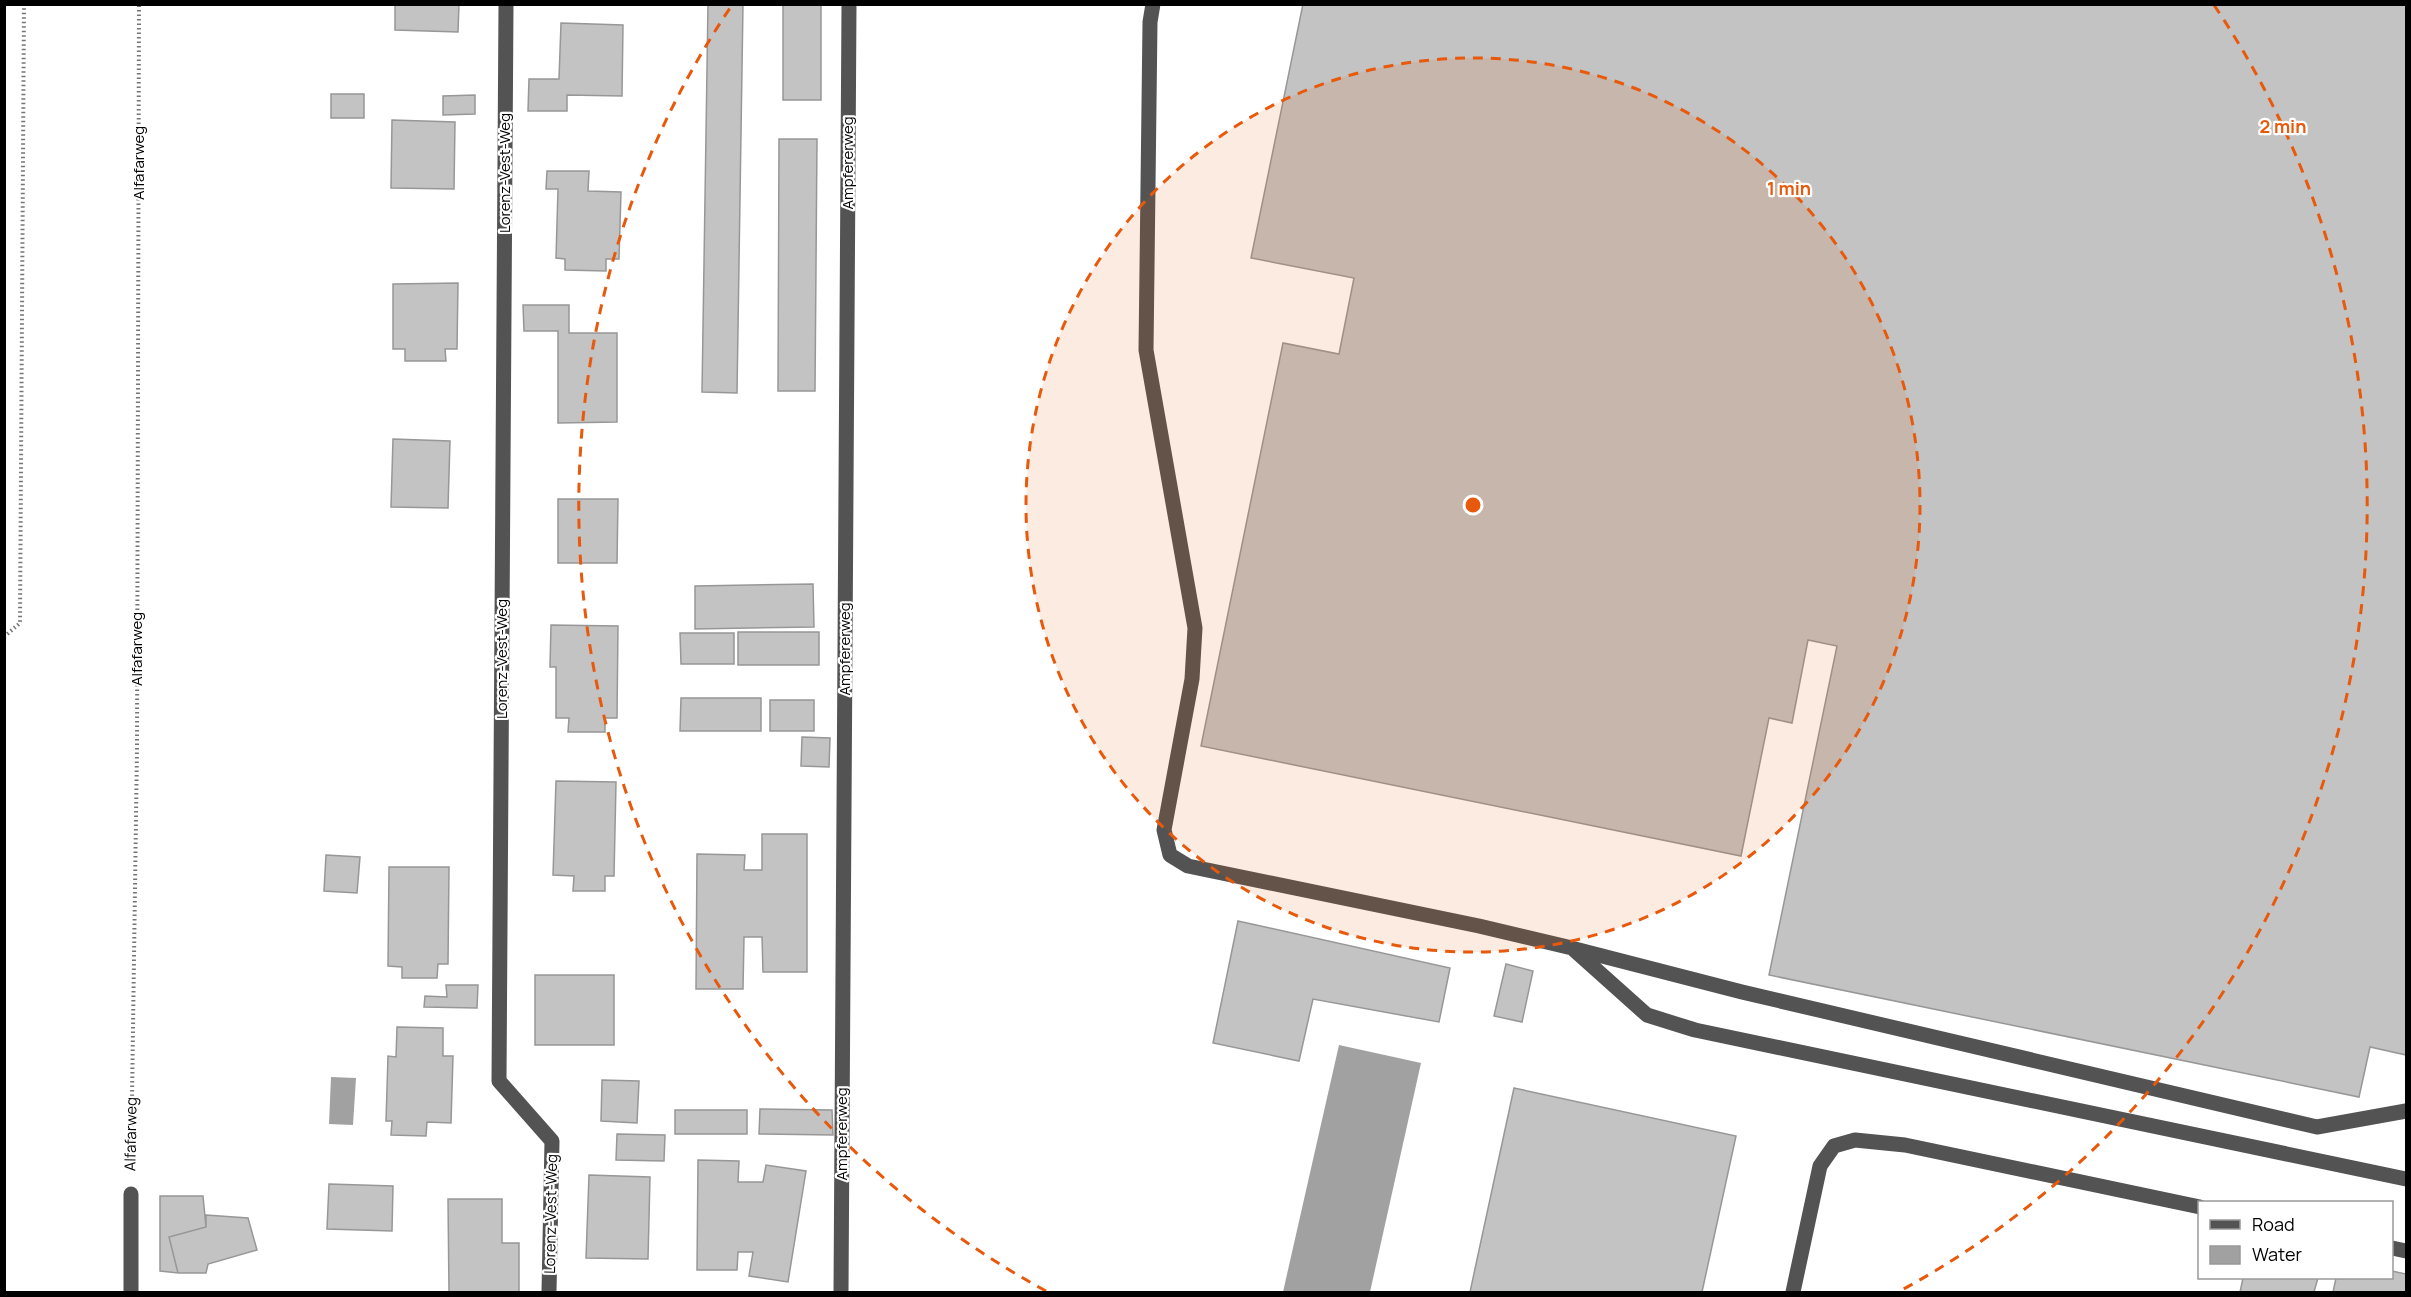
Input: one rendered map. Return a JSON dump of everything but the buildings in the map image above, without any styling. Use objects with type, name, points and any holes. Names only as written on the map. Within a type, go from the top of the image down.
[{"type":"street","name":"Lorenz-Vest-Weg","points":[[506,4],[499,1081],[552,1141],[549,1293]]},
{"type":"street","name":"Ampfererweg","points":[[841,1293],[849,4]]},
{"type":"street","points":[[1153,4],[1146,350],[1195,628],[1192,679],[1164,830],[1170,855],[1188,866],[1479,926],[1742,992],[2317,1127],[2406,1111]]},
{"type":"street","points":[[1572,948],[1647,1015],[1695,1030],[2406,1179]]},
{"type":"street","points":[[1793,1293],[1820,1166],[1834,1146],[1855,1140],[1905,1145],[2198,1207]]},
{"type":"street","points":[[130,1293],[131,1194]]},
{"type":"path","points":[[4,637],[20,623],[24,4]]},
{"type":"path","name":"Alfafarweg","points":[[131,1194],[137,748],[140,4]]},
{"type":"water","points":[[1339,1045],[1421,1063],[1370,1292],[1283,1292]]},
{"type":"water","points":[[331,1077],[356,1078],[353,1125],[329,1124]]}]
